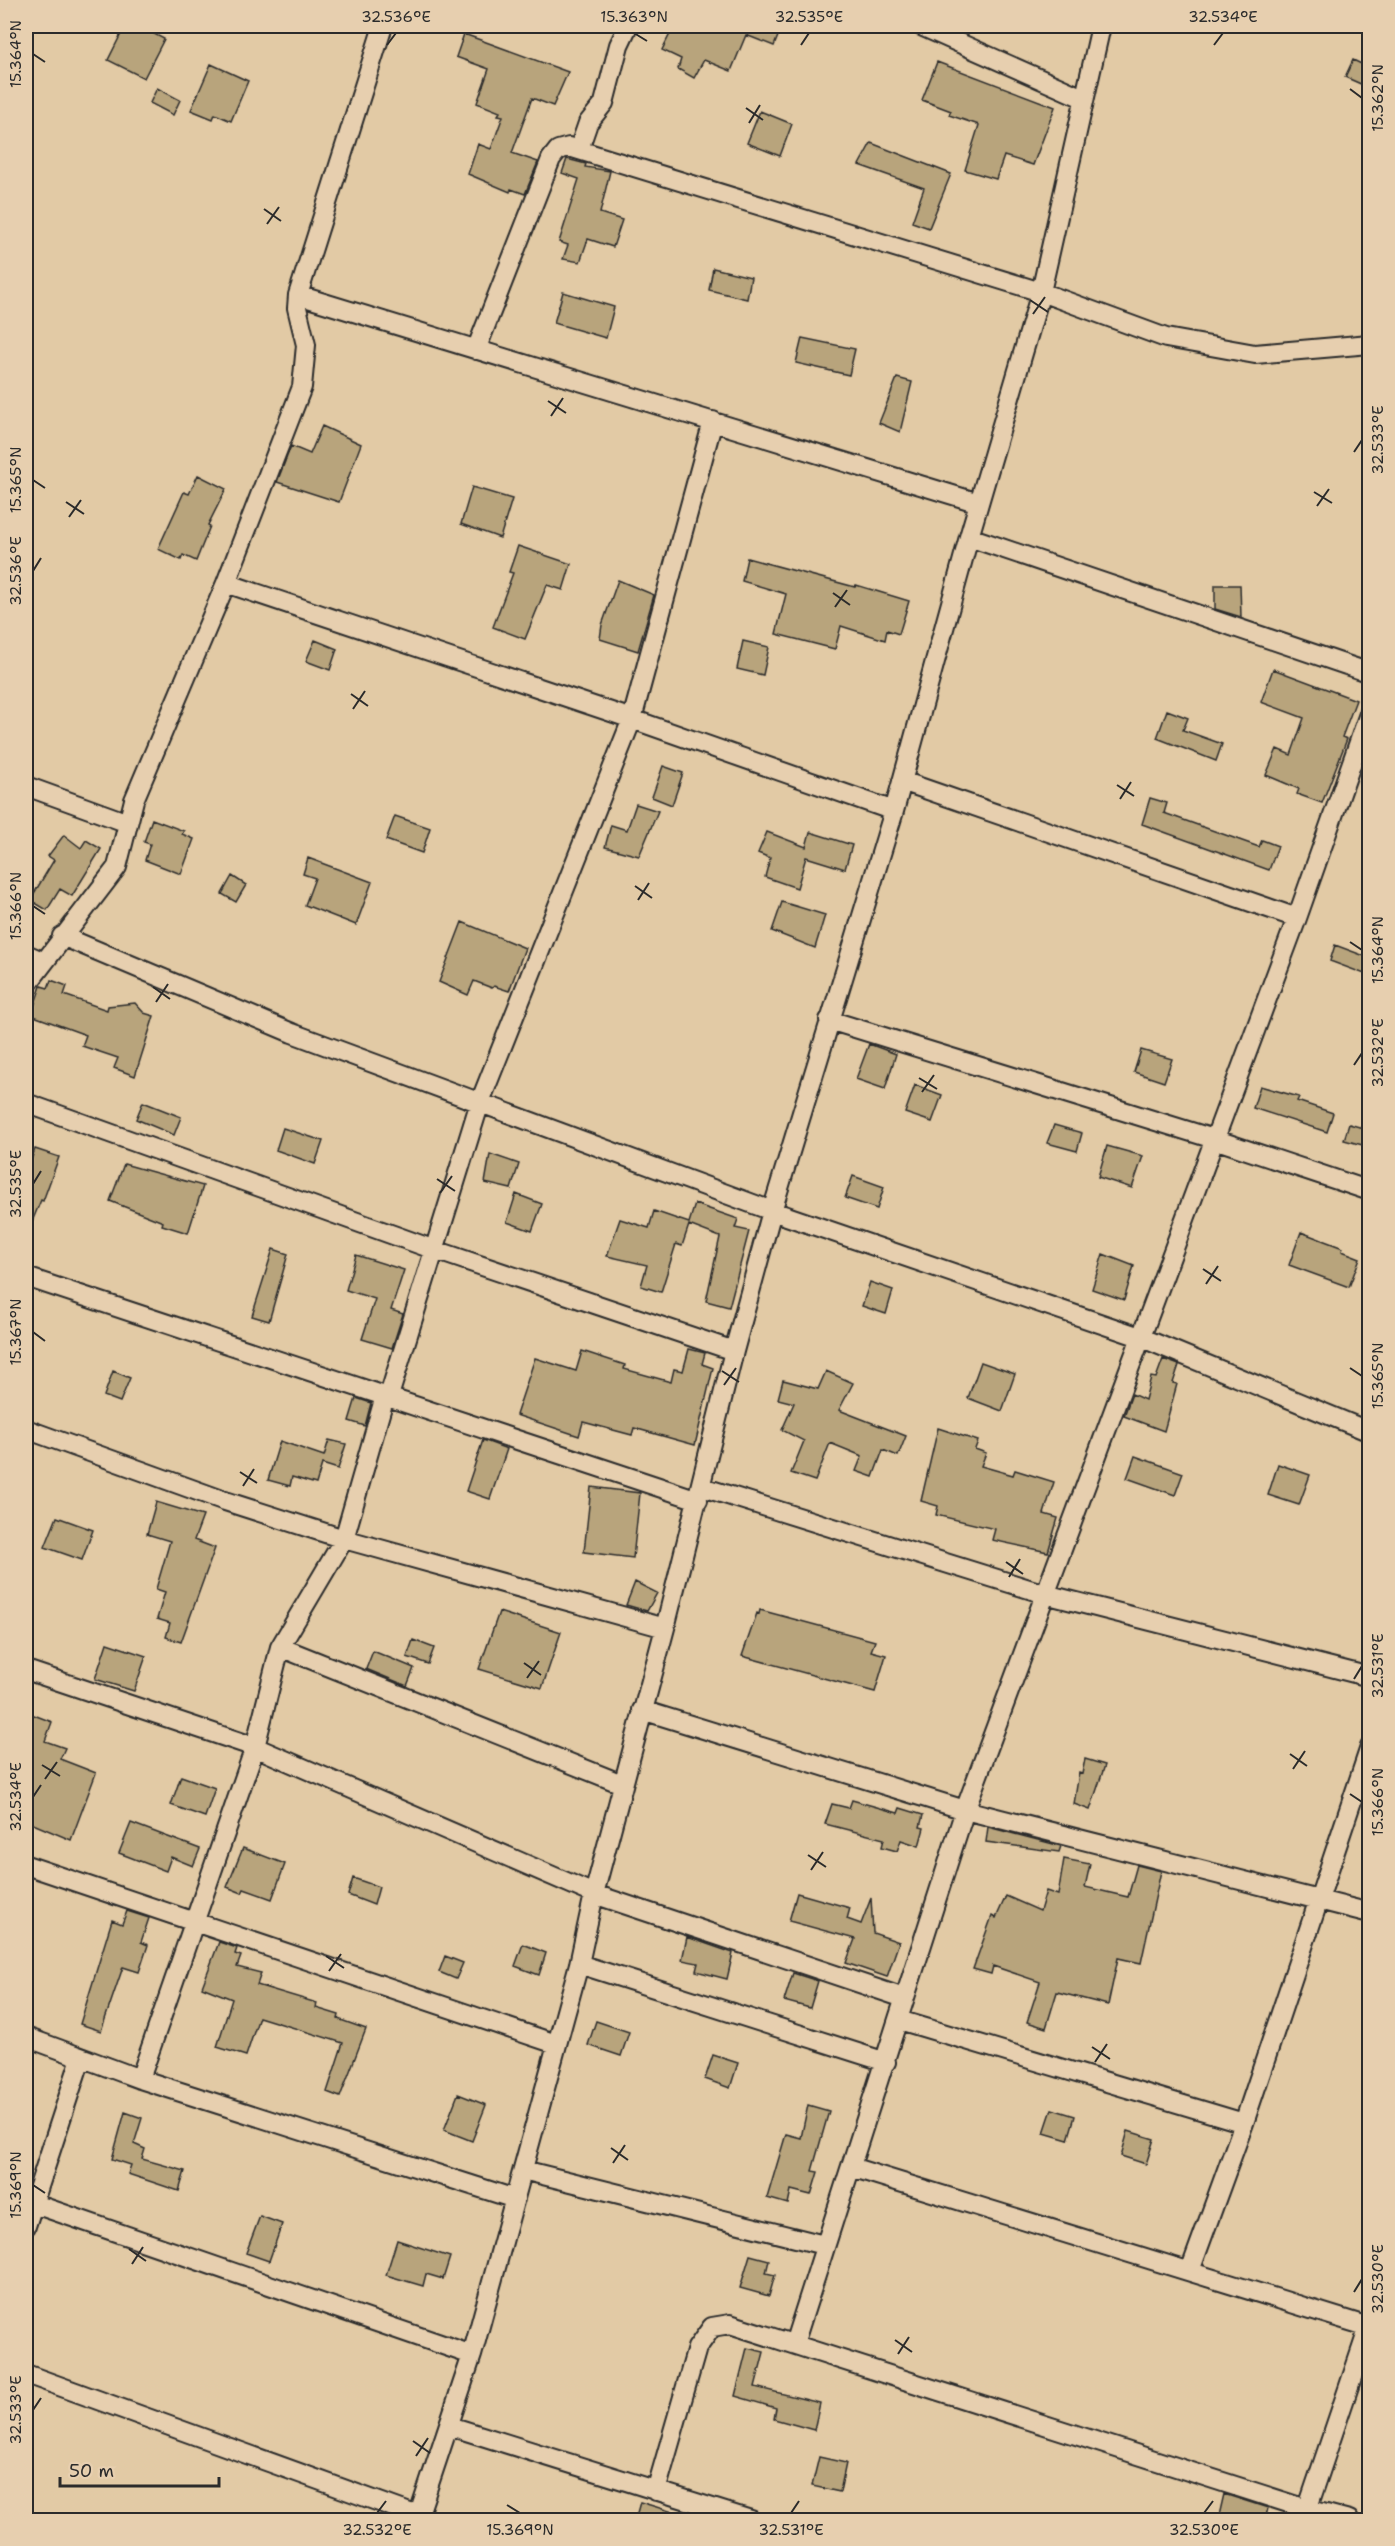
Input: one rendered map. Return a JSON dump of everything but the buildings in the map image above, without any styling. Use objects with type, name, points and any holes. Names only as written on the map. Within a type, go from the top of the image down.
[{"type":"street","points":[[26,986],[34,958],[62,936],[117,867],[134,800],[226,583],[302,387],[306,345],[297,308],[298,295],[382,26]]},
{"type":"street","points":[[579,149],[588,123],[604,103],[619,45],[628,26]]},
{"type":"street","points":[[921,26],[1083,98]]},
{"type":"street","points":[[26,2374],[421,2519],[472,2355],[579,1964],[622,1784],[665,1628],[734,1351],[772,1211],[894,811],[969,537],[1041,292],[1101,26]]},
{"type":"street","points":[[476,350],[551,159],[558,150],[569,147],[1041,292],[1166,338],[1255,354],[1370,344]]},
{"type":"street","points":[[298,295],[979,503]]},
{"type":"street","points":[[140,2079],[255,1747],[280,1647],[344,1539],[480,1102],[632,719],[713,421]]},
{"type":"street","points":[[969,537],[1370,673]]},
{"type":"street","points":[[226,583],[632,719],[894,811]]},
{"type":"street","points":[[794,2344],[824,2244],[886,2062],[904,1998],[965,1810],[1297,918],[1370,711]]},
{"type":"street","points":[[902,781],[1297,918]]},
{"type":"street","points":[[26,786],[128,823]]},
{"type":"street","points":[[62,936],[292,1033],[772,1211],[1140,1337],[1370,1432]]},
{"type":"street","points":[[829,1020],[1215,1139],[1370,1191]]},
{"type":"street","points":[[26,1103],[435,1250],[734,1351]]},
{"type":"street","points":[[26,1277],[387,1396],[700,1493],[1045,1594],[1370,1677]]},
{"type":"street","points":[[26,1429],[225,1501],[344,1539],[665,1628]]},
{"type":"street","points":[[280,1647],[622,1784]]},
{"type":"street","points":[[26,1670],[255,1747],[594,1894],[904,1998]]},
{"type":"street","points":[[642,1710],[965,1810],[1370,1913]]},
{"type":"street","points":[[1190,2271],[1244,2123],[1370,1747]]},
{"type":"street","points":[[26,1865],[556,2044]]},
{"type":"street","points":[[579,1964],[886,2062]]},
{"type":"street","points":[[899,2020],[1244,2123]]},
{"type":"street","points":[[26,2037],[140,2079],[515,2199]]},
{"type":"street","points":[[26,2226],[29,2203],[81,2058]]},
{"type":"street","points":[[851,2167],[1369,2325],[1305,2515]]},
{"type":"street","points":[[523,2170],[824,2244]]},
{"type":"street","points":[[29,2203],[472,2355]]},
{"type":"street","points":[[656,2491],[698,2348],[712,2327],[730,2324],[1305,2515],[1349,2520]]},
{"type":"street","points":[[450,2426],[751,2520]]}]
